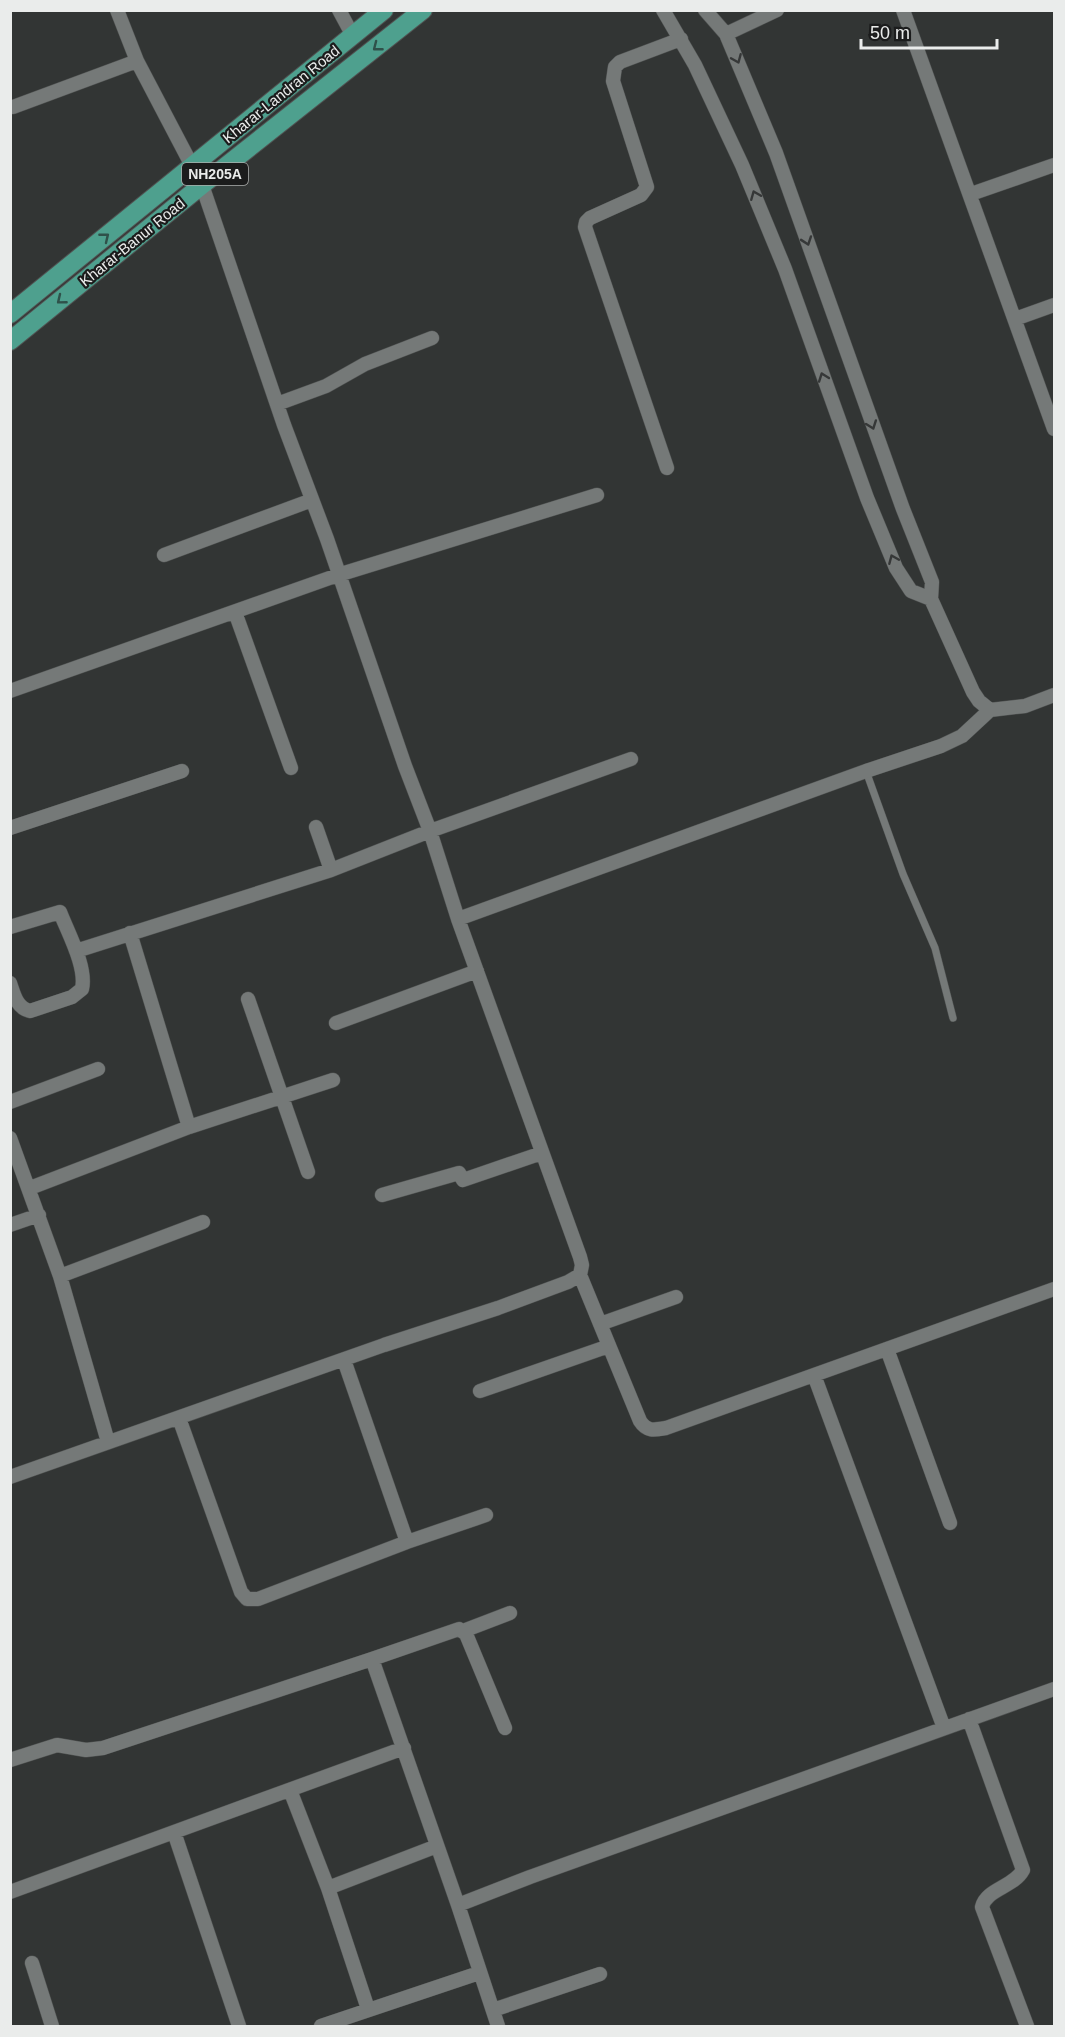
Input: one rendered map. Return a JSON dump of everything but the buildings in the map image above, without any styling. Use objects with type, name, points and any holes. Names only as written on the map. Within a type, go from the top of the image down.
[{"type":"highway","name":"Kharar-Landran Road","points":[[10,314],[384,10]]},
{"type":"highway","name":"Kharar-Banur Road","points":[[10,341],[423,10]]},
{"type":"street","points":[[117,10],[137,61],[202,185],[277,404],[430,831],[458,919],[580,1257],[582,1265],[580,1275],[640,1421],[650,1430],[666,1428],[1054,1289]]},
{"type":"street","points":[[339,10],[353,36]]},
{"type":"street","points":[[663,10],[695,65],[742,165],[781,258],[867,498],[896,568],[911,591],[931,599]]},
{"type":"street","points":[[705,10],[726,34],[776,153],[903,509],[932,582],[931,599],[973,692],[979,701],[990,710]]},
{"type":"street","points":[[726,34],[777,10]]},
{"type":"street","points":[[903,10],[1054,429]]},
{"type":"street","points":[[667,468],[585,227],[590,218],[641,195],[647,187],[613,81],[615,67],[620,62],[681,39]]},
{"type":"street","points":[[13,107],[137,61]]},
{"type":"street","points":[[971,194],[1054,165]]},
{"type":"street","points":[[1015,319],[1054,305]]},
{"type":"street","points":[[277,404],[326,386],[365,364],[432,338]]},
{"type":"street","points":[[10,691],[338,575],[597,495]]},
{"type":"street","points":[[164,555],[312,500]]},
{"type":"street","points":[[235,612],[291,768]]},
{"type":"street","points":[[458,919],[866,771],[920,754],[955,740],[970,730],[990,710],[1025,706],[1054,695]]},
{"type":"street","points":[[76,951],[331,870],[430,831],[632,759]]},
{"type":"street","points":[[10,828],[182,771]]},
{"type":"street","points":[[316,827],[331,870]]},
{"type":"street","points":[[10,927],[60,912],[76,951],[84,983],[82,989],[72,997],[47,1007],[26,1011],[17,1001],[10,983]]},
{"type":"street","points":[[130,933],[189,1127]]},
{"type":"street","points":[[336,1023],[477,971]]},
{"type":"street","points":[[248,999],[308,1172]]},
{"type":"street","points":[[10,1102],[98,1069]]},
{"type":"street","points":[[30,1188],[189,1127],[333,1080]]},
{"type":"street","points":[[10,1138],[60,1276],[108,1442]]},
{"type":"street","points":[[382,1195],[459,1173],[463,1180],[542,1153]]},
{"type":"street","points":[[10,1225],[39,1215]]},
{"type":"street","points":[[60,1276],[203,1222]]},
{"type":"street","points":[[10,1477],[384,1345],[498,1308],[568,1282],[580,1275]]},
{"type":"street","points":[[600,1324],[676,1297]]},
{"type":"street","points":[[480,1391],[609,1346]]},
{"type":"street","points":[[886,1349],[950,1523]]},
{"type":"street","points":[[344,1360],[407,1542]]},
{"type":"street","points":[[814,1375],[944,1728]]},
{"type":"street","points":[[179,1418],[241,1592],[247,1599],[258,1599],[407,1542],[486,1515]]},
{"type":"street","points":[[10,1760],[57,1745],[86,1750],[103,1748],[453,1630],[463,1631],[510,1613]]},
{"type":"street","points":[[463,1631],[505,1728]]},
{"type":"street","points":[[372,1659],[498,2026]]},
{"type":"street","points":[[458,1905],[541,1873],[1054,1689]]},
{"type":"street","points":[[969,1719],[1023,1870],[1016,1880],[987,1897],[982,1907],[1028,2026]]},
{"type":"street","points":[[10,1892],[404,1749]]},
{"type":"street","points":[[290,1790],[328,1888],[368,2009]]},
{"type":"street","points":[[174,1832],[239,2026]]},
{"type":"street","points":[[328,1888],[437,1846]]},
{"type":"street","points":[[32,1963],[52,2026]]},
{"type":"street","points":[[321,2026],[479,1973]]},
{"type":"street","points":[[493,2010],[600,1974]]},
{"type":"lane","points":[[866,771],[903,874],[935,948],[952,1018]]}]
